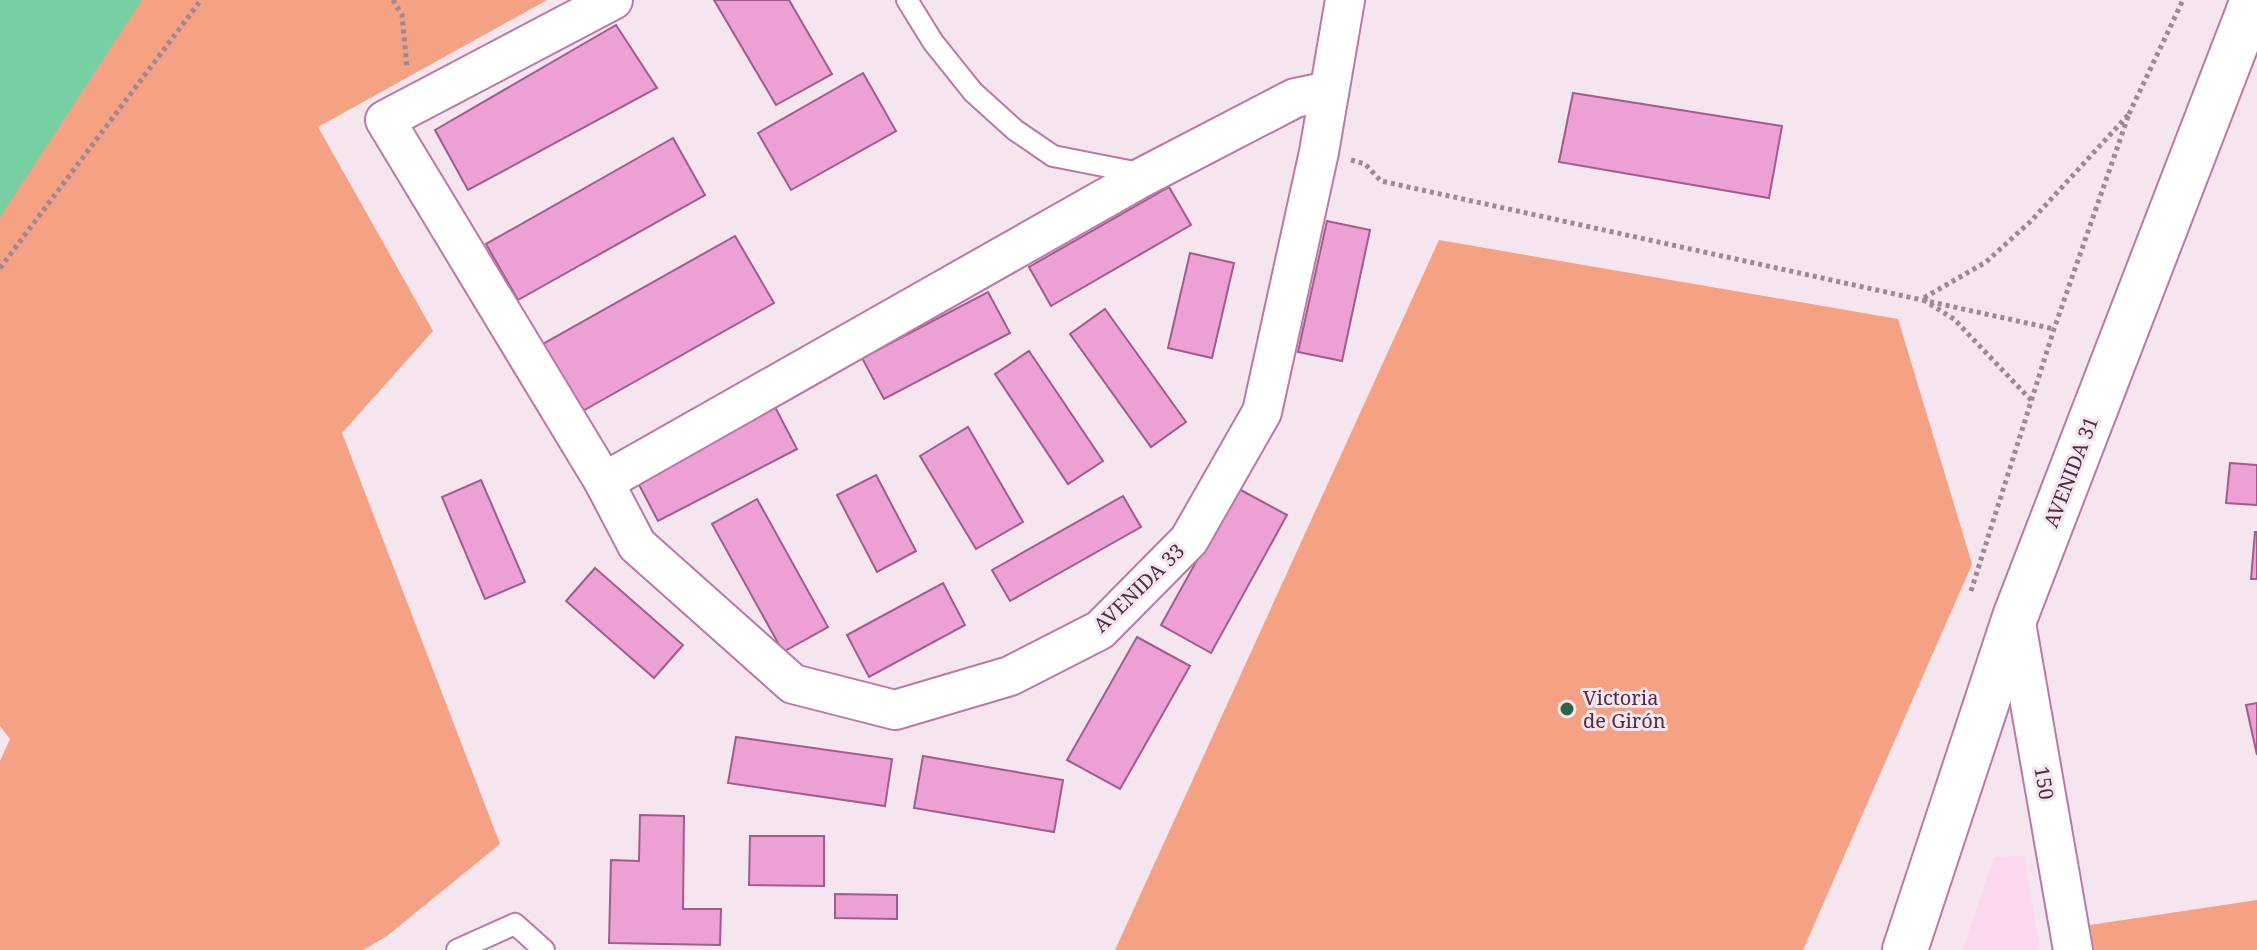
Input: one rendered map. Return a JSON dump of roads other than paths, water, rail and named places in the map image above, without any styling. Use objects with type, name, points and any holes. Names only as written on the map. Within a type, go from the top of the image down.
[{"type":"main road","name":"AVENIDA 31","points":[[1905,950],[2015,617],[2253,0]]},
{"type":"street","points":[[613,0],[385,120],[604,482],[1139,179],[1295,98],[1329,91]]},
{"type":"street","name":"AVENIDA 33","points":[[604,482],[637,545],[793,684],[895,710],[1010,676],[1100,630],[1189,540],[1262,412],[1319,152],[1345,0]]},
{"type":"street","name":"150","points":[[2015,617],[2073,950]]},
{"type":"lane","points":[[907,0],[933,42],[973,92],[1015,130],[1053,156],[1134,172],[1139,179]]},
{"type":"lane","points":[[457,950],[515,924],[544,950]]},
{"type":"place","name":"Victoria de Girón","points":[[1567,709]]}]
